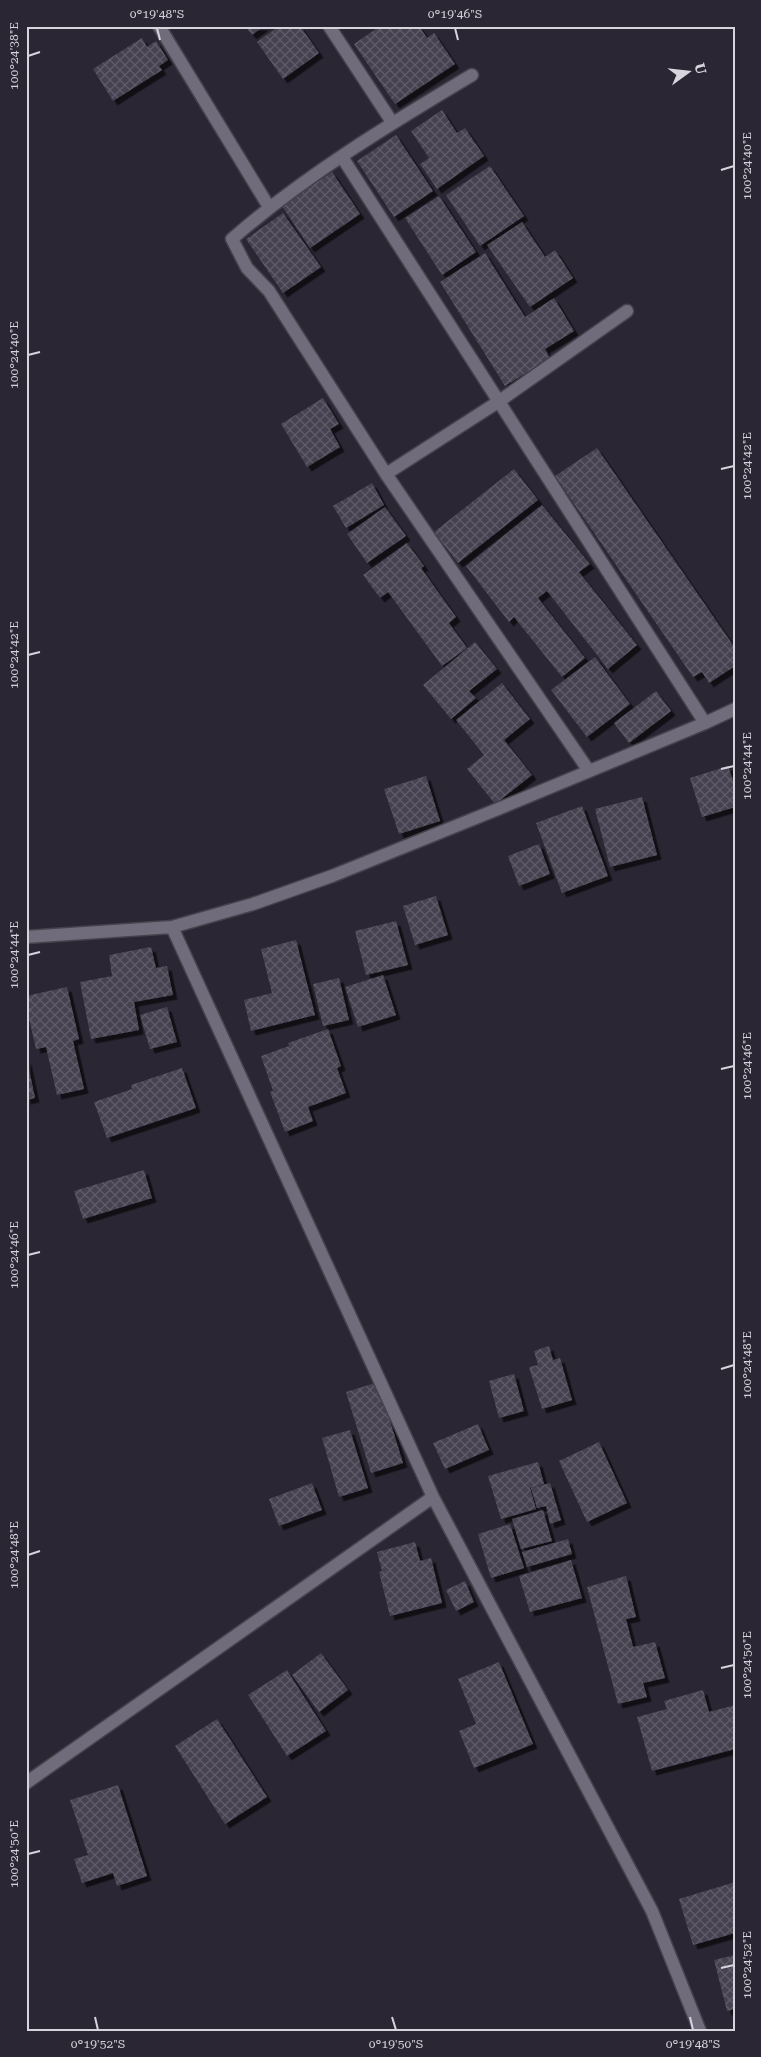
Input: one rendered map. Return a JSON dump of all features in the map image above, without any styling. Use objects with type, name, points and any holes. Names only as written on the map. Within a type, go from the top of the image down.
[{"type":"street","points":[[159,26],[269,207]]},
{"type":"street","points":[[329,26],[392,122]]},
{"type":"street","points":[[472,75],[392,122],[269,207],[232,239],[247,268],[270,291],[386,474],[590,771]]},
{"type":"street","points":[[342,157],[705,723]]},
{"type":"street","points":[[386,474],[498,402],[628,311]]},
{"type":"street","points":[[26,937],[172,927],[253,904],[332,876],[590,771],[735,709]]},
{"type":"street","points":[[172,927],[433,1497],[652,1912],[700,2031]]},
{"type":"street","points":[[26,1783],[433,1497]]},
{"type":"building","points":[[245,26],[264,26],[252,35]]},
{"type":"building","points":[[279,26],[300,26],[319,53],[283,79],[257,42]]},
{"type":"building","points":[[380,26],[419,26],[427,38],[434,33],[455,64],[395,104],[354,44]]},
{"type":"building","points":[[142,38],[147,47],[156,41],[168,60],[159,66],[162,70],[113,101],[93,69]]},
{"type":"building","points":[[442,110],[457,133],[465,128],[484,156],[437,189],[420,164],[429,158],[411,131]]},
{"type":"building","points":[[396,135],[433,191],[394,217],[357,161]]},
{"type":"building","points":[[490,166],[524,216],[480,246],[446,195]]},
{"type":"building","points":[[332,172],[360,214],[310,248],[282,206]]},
{"type":"building","points":[[439,196],[476,252],[442,275],[405,218]]},
{"type":"building","points":[[283,213],[321,267],[283,293],[246,239]]},
{"type":"building","points":[[522,222],[545,257],[555,250],[573,278],[530,307],[487,245]]},
{"type":"building","points":[[485,253],[525,317],[554,298],[574,331],[545,349],[550,358],[505,386],[440,282]]},
{"type":"building","points":[[323,398],[339,424],[330,429],[340,447],[307,467],[281,424]]},
{"type":"building","points":[[597,448],[735,648],[735,666],[709,683],[702,672],[693,677],[555,476]]},
{"type":"building","points":[[514,469],[538,500],[458,563],[434,532]]},
{"type":"building","points":[[372,483],[384,505],[346,528],[333,506]]},
{"type":"building","points":[[542,505],[590,564],[579,572],[637,645],[608,669],[547,591],[538,598],[585,658],[562,677],[514,617],[509,622],[466,566]]},
{"type":"building","points":[[385,507],[406,536],[367,563],[347,534]]},
{"type":"building","points":[[407,543],[424,566],[421,568],[456,617],[449,623],[467,648],[442,666],[388,592],[380,598],[363,575]]},
{"type":"building","points":[[475,642],[497,669],[469,691],[476,698],[451,719],[423,685]]},
{"type":"building","points":[[595,657],[630,704],[587,737],[551,690]]},
{"type":"building","points":[[502,683],[530,719],[504,740],[532,775],[495,804],[467,769],[484,755],[456,720]]},
{"type":"building","points":[[656,691],[671,711],[629,743],[614,723]]},
{"type":"building","points":[[728,766],[735,786],[735,807],[702,817],[690,778]]},
{"type":"building","points":[[426,776],[440,821],[399,834],[384,789]]},
{"type":"building","points":[[642,797],[657,855],[610,867],[595,809]]},
{"type":"building","points":[[582,806],[608,876],[562,893],[536,823]]},
{"type":"building","points":[[539,844],[550,874],[519,886],[508,856]]},
{"type":"building","points":[[436,896],[448,935],[415,945],[403,906]]},
{"type":"building","points":[[396,921],[408,965],[366,975],[355,931]]},
{"type":"building","points":[[296,940],[315,1015],[251,1031],[244,1000],[272,993],[261,949]]},
{"type":"building","points":[[151,947],[156,968],[167,966],[173,995],[134,1002],[139,1030],[91,1039],[80,982],[112,976],[109,955]]},
{"type":"building","points":[[383,975],[396,1015],[358,1027],[345,987]]},
{"type":"building","points":[[339,978],[349,1020],[323,1026],[313,984]]},
{"type":"building","points":[[67,987],[79,1039],[73,1041],[84,1089],[57,1095],[46,1047],[36,1049],[26,1005],[26,996]]},
{"type":"building","points":[[167,1007],[177,1042],[150,1049],[140,1015]]},
{"type":"building","points":[[328,1029],[341,1066],[337,1068],[346,1093],[308,1107],[313,1121],[285,1132],[270,1092],[273,1091],[261,1056],[289,1046],[288,1043]]},
{"type":"building","points":[[26,1061],[35,1098],[26,1100]]},
{"type":"building","points":[[182,1068],[196,1108],[107,1138],[94,1102],[132,1089],[131,1085]]},
{"type":"building","points":[[144,1170],[152,1198],[83,1219],[74,1191]]},
{"type":"building","points":[[549,1346],[553,1360],[560,1358],[572,1400],[542,1409],[529,1367],[538,1365],[534,1351]]},
{"type":"building","points":[[514,1374],[524,1411],[499,1418],[489,1381]]},
{"type":"building","points":[[378,1382],[403,1463],[371,1473],[346,1392]]},
{"type":"building","points":[[478,1424],[489,1450],[445,1469],[433,1443]]},
{"type":"building","points":[[350,1430],[368,1488],[339,1497],[322,1438]]},
{"type":"building","points":[[599,1442],[627,1503],[587,1522],[559,1461]]},
{"type":"building","points":[[538,1462],[544,1484],[530,1488],[536,1509],[501,1519],[488,1476]]},
{"type":"building","points":[[312,1483],[322,1510],[279,1526],[269,1499]]},
{"type":"building","points":[[550,1483],[561,1520],[550,1524],[546,1506],[537,1508],[531,1488]]},
{"type":"building","points":[[543,1510],[552,1541],[521,1549],[512,1519]]},
{"type":"building","points":[[510,1524],[524,1568],[491,1578],[478,1534]]},
{"type":"building","points":[[568,1539],[572,1554],[527,1567],[522,1552]]},
{"type":"building","points":[[415,1542],[420,1561],[431,1558],[442,1603],[390,1616],[379,1572],[382,1571],[377,1552]]},
{"type":"building","points":[[571,1560],[582,1598],[530,1612],[519,1576]]},
{"type":"building","points":[[626,1576],[636,1617],[626,1619],[633,1647],[655,1642],[665,1678],[643,1683],[647,1697],[618,1704],[587,1587]]},
{"type":"building","points":[[465,1581],[474,1602],[456,1611],[446,1590]]},
{"type":"building","points":[[321,1653],[348,1690],[319,1712],[292,1675]]},
{"type":"building","points":[[499,1662],[533,1744],[474,1768],[459,1731],[476,1724],[458,1679]]},
{"type":"building","points":[[287,1670],[326,1731],[287,1756],[248,1695]]},
{"type":"building","points":[[703,1690],[709,1712],[735,1705],[735,1749],[652,1771],[637,1717],[667,1709],[664,1701]]},
{"type":"building","points":[[217,1719],[267,1797],[225,1824],[175,1746]]},
{"type":"building","points":[[118,1785],[147,1876],[117,1886],[113,1873],[82,1883],[74,1859],[88,1855],[70,1800]]},
{"type":"building","points":[[735,1882],[735,1933],[693,1945],[679,1899]]},
{"type":"building","points":[[735,1955],[735,2009],[727,2011],[714,1960]]}]
